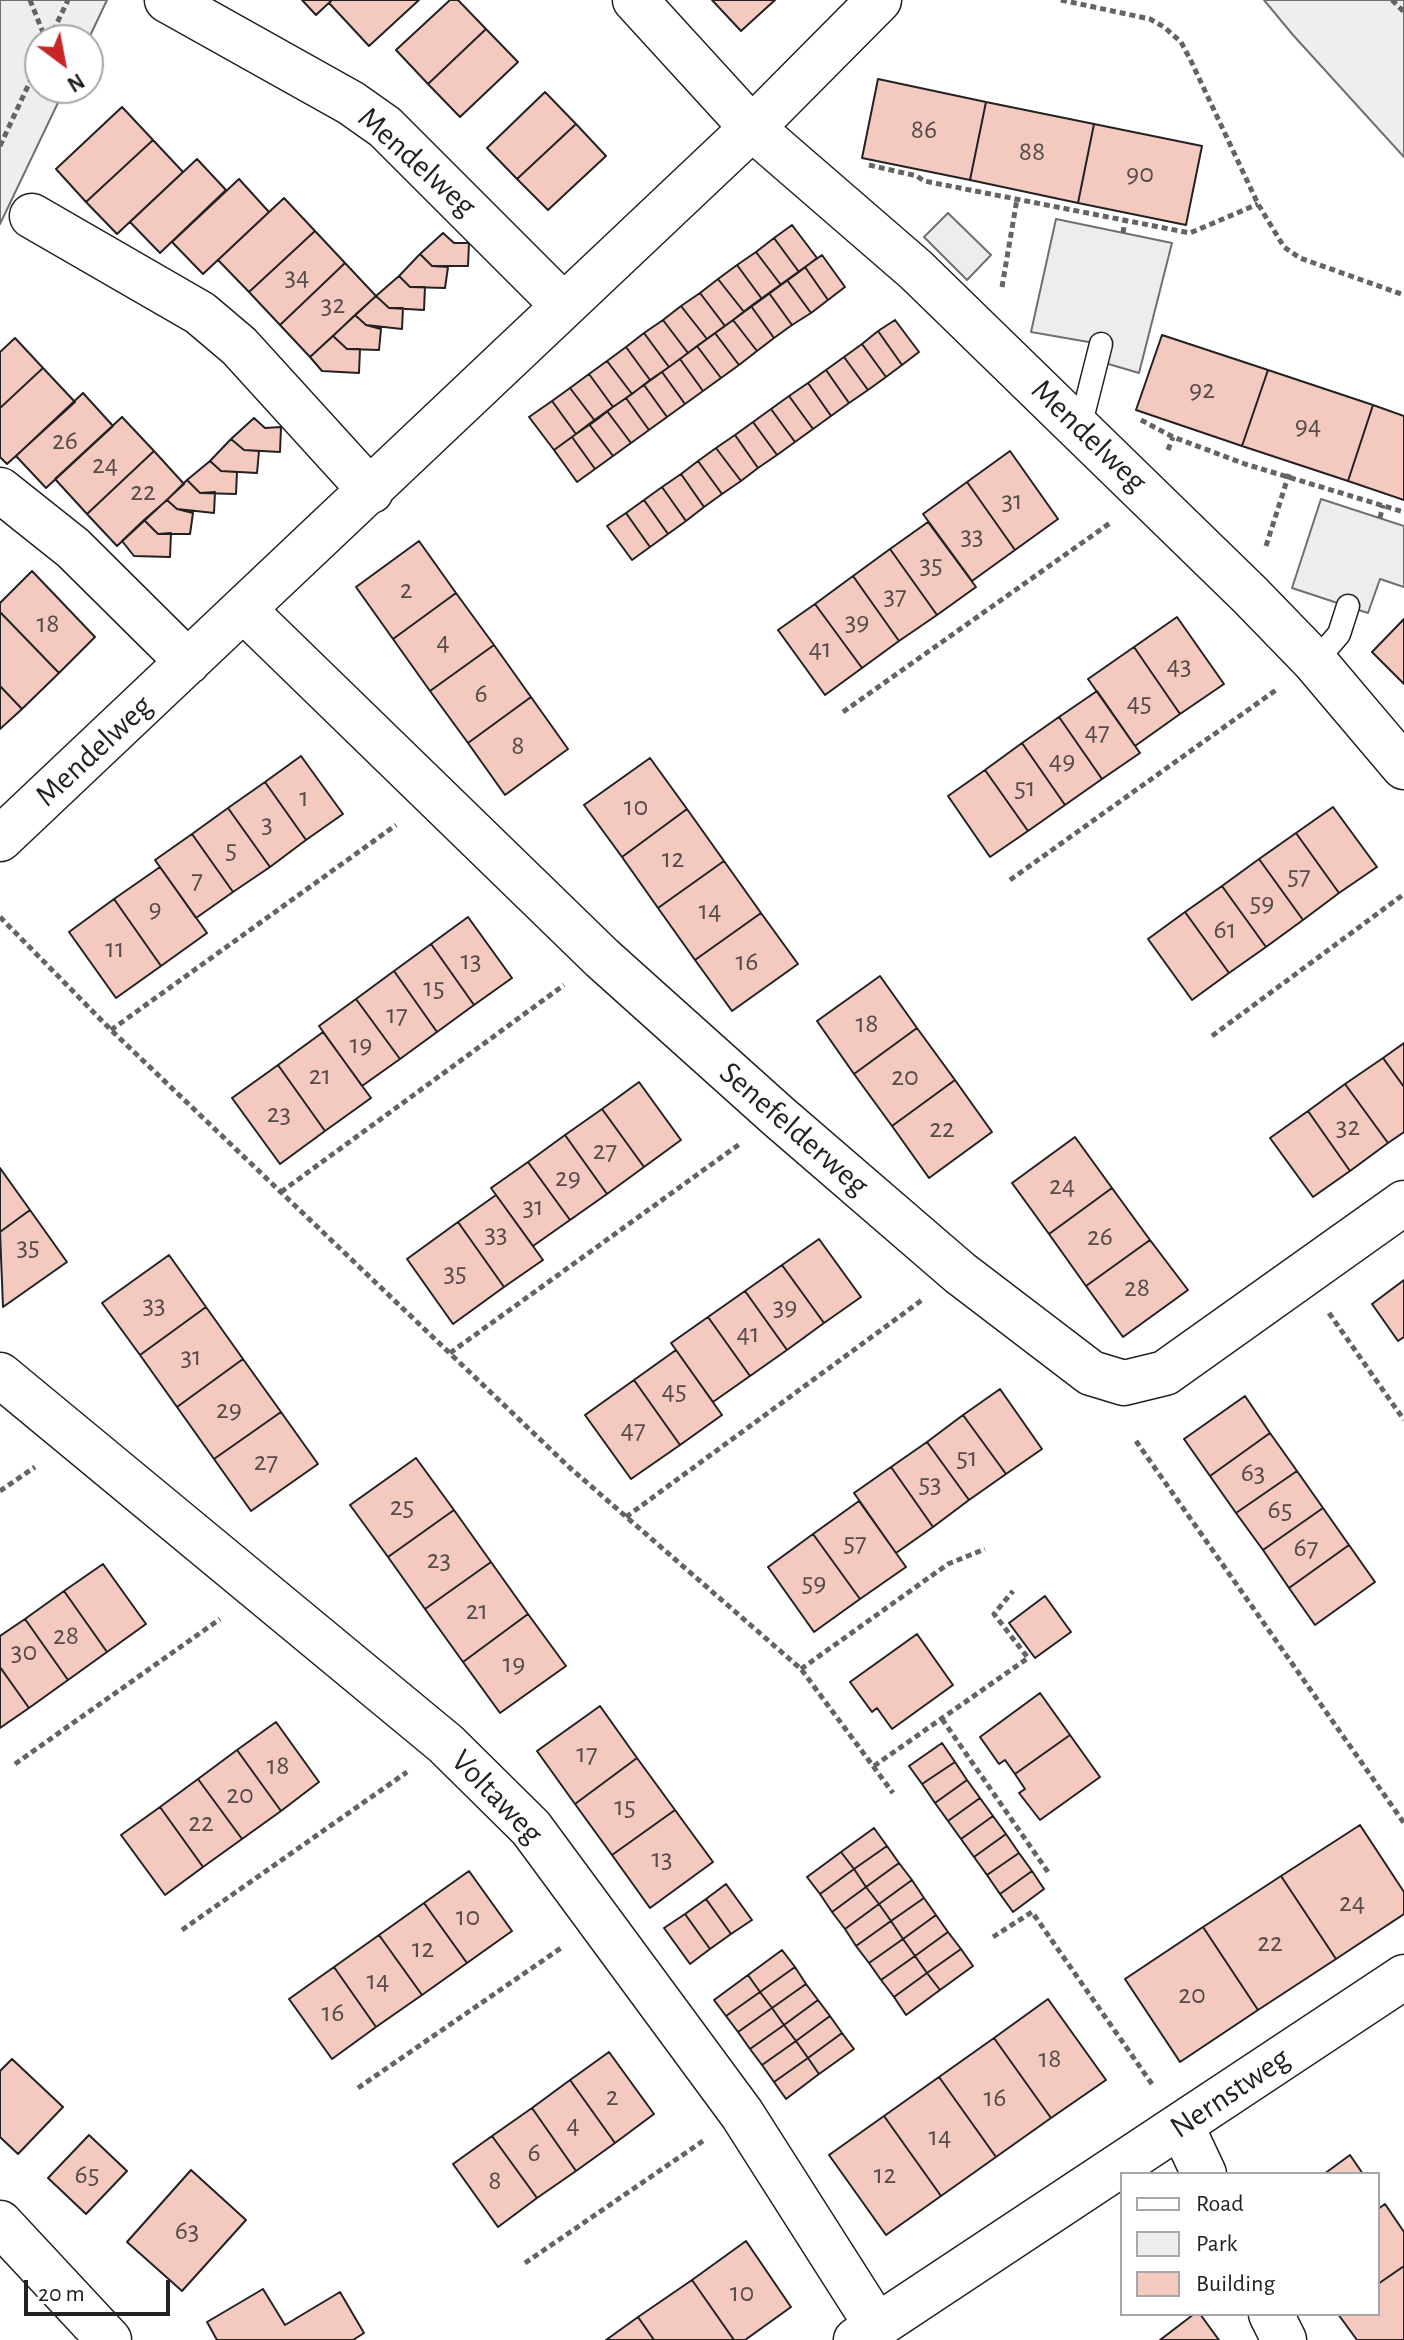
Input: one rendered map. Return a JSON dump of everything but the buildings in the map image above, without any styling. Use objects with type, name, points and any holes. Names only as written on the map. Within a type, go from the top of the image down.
[{"type":"street","name":"Mendelweg","points":[[167,0],[351,103],[385,127],[563,305]]},
{"type":"street","name":"Mendelweg","points":[[635,0],[752,128],[830,192],[916,270],[1250,595],[1315,662],[1404,767]]},
{"type":"street","name":"Mendelweg","points":[[0,839],[245,611],[752,128],[879,0]]},
{"type":"street","points":[[32,216],[200,313],[239,346],[371,491]]},
{"type":"street","points":[[0,490],[73,548],[188,662]]},
{"type":"street","name":"Senefelderweg","points":[[245,611],[602,958],[960,1273],[1091,1373],[1124,1383],[1165,1373],[1404,1203]]},
{"type":"street","name":"Voltaweg","points":[[0,1375],[446,1744],[531,1828],[742,2114],[867,2333]]},
{"type":"street","name":"Nernstweg","points":[[867,2333],[1404,1977]]},
{"type":"street","points":[[1181,2125],[1203,2172]]},
{"type":"street","points":[[0,2223],[108,2339]]},
{"type":"street","points":[[1272,2316],[1284,2340]]},
{"type":"lane","points":[[1090,436],[1101,344]]},
{"type":"lane","points":[[1315,662],[1339,634],[1348,606]]},
{"type":"path","points":[[30,0],[41,24]]},
{"type":"path","points":[[56,24],[68,0]]},
{"type":"path","points":[[1061,0],[1150,19],[1181,42],[1258,204],[1284,247],[1300,258],[1404,295]]},
{"type":"path","points":[[1392,0],[1404,12]]},
{"type":"path","points":[[0,146],[24,94]]},
{"type":"path","points":[[830,192],[847,174],[851,161],[917,176],[924,181],[1190,233],[1258,204]]},
{"type":"path","points":[[993,343],[1017,199]]},
{"type":"path","points":[[1123,233],[1125,220]]},
{"type":"path","points":[[1090,436],[1120,408],[1173,437],[1245,464],[1289,474],[1404,512]]},
{"type":"path","points":[[1250,595],[1289,474]]},
{"type":"path","points":[[843,712],[1149,495]]},
{"type":"path","points":[[1380,518],[1383,505]]},
{"type":"path","points":[[1010,880],[1315,662]]},
{"type":"path","points":[[111,1030],[438,796]]},
{"type":"path","points":[[1212,1036],[1404,894]]},
{"type":"path","points":[[0,917],[111,1030],[450,1353],[626,1517],[801,1669],[893,1793]]},
{"type":"path","points":[[281,1192],[602,958]]},
{"type":"path","points":[[450,1353],[778,1116]]},
{"type":"path","points":[[626,1517],[960,1273]]},
{"type":"path","points":[[1304,1277],[1404,1420]]},
{"type":"path","points":[[1136,1441],[1404,1823]]},
{"type":"path","points":[[801,1669],[948,1564],[985,1549]]},
{"type":"path","points":[[15,1764],[260,1591]]},
{"type":"path","points":[[874,1766],[1028,1658],[994,1614],[1013,1591]]},
{"type":"path","points":[[942,1719],[1048,1872]]},
{"type":"path","points":[[182,1930],[446,1744]]},
{"type":"path","points":[[993,1937],[1032,1912],[1181,2125]]},
{"type":"path","points":[[358,2088],[599,1922]]},
{"type":"path","points":[[525,2263],[742,2114]]},
{"type":"green space","points":[[0,0],[107,0],[96,24],[24,24],[24,104],[57,104],[0,224]]},
{"type":"green space","points":[[1264,0],[1404,0],[1404,157],[1293,35]]},
{"type":"shaded area","points":[[948,213],[991,255],[967,280],[924,237]]},
{"type":"shaded area","points":[[1056,219],[1172,243],[1139,373],[1105,363],[1100,344],[1031,332]]},
{"type":"shaded area","points":[[1321,499],[1404,526],[1404,587],[1380,579],[1368,613],[1292,588]]}]
